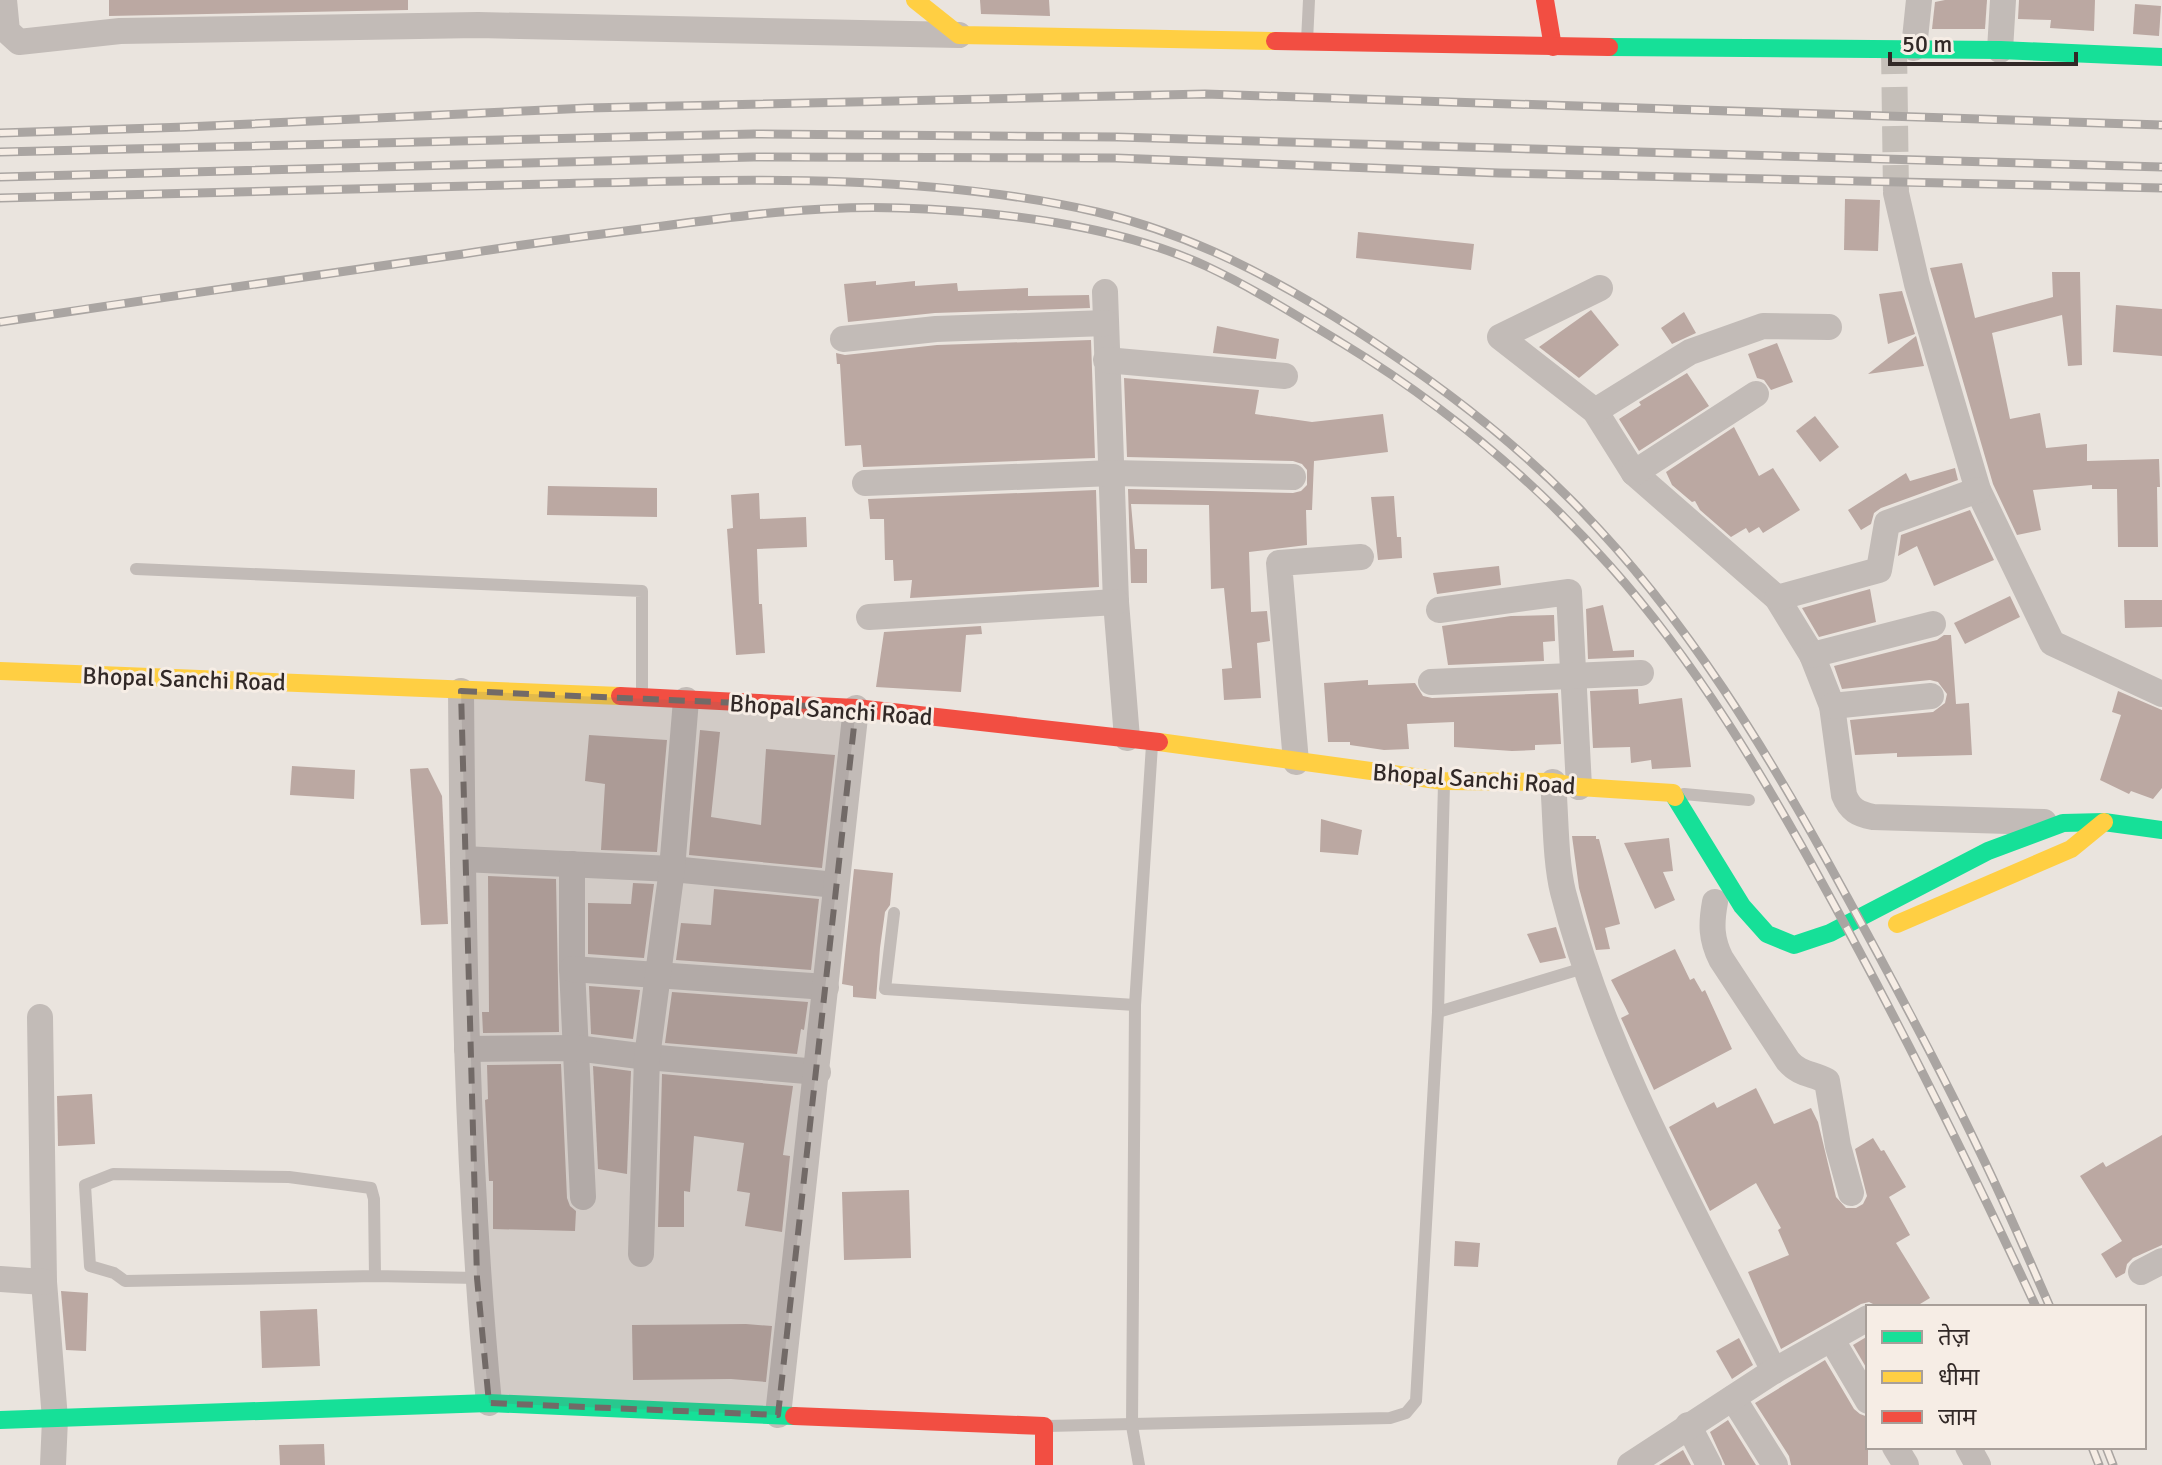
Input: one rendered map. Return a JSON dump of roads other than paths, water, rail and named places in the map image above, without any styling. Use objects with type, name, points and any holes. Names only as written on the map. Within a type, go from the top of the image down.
[{"type":"main road","points":[[915,0],[959,35],[1553,47],[1914,48],[2162,57]]},
{"type":"main road","points":[[1545,0],[1553,47]]},
{"type":"main road","name":"Bhopal Sanchi Road","points":[[0,671],[461,691],[509,690],[856,708],[1444,781],[1553,782],[1579,787],[1665,793]]},
{"type":"main road","points":[[1665,793],[1749,915],[1767,934],[1794,945],[1830,933],[1988,851],[2063,823],[2104,822],[2162,830]]},
{"type":"main road","points":[[1665,793],[1708,888],[1730,926]]},
{"type":"main road","points":[[1883,930],[2071,849],[2104,822]]},
{"type":"main road","points":[[0,1420],[489,1403],[1044,1426],[1044,1465]]},
{"type":"street","points":[[4,0],[7,31],[19,42],[120,31],[478,25],[959,35]]},
{"type":"street","points":[[1914,48],[1919,0]]},
{"type":"street","points":[[2000,50],[2003,0]]},
{"type":"street","points":[[1896,193],[1917,284],[1978,490],[2052,643],[2162,694]]},
{"type":"street","points":[[1600,288],[1500,337],[1595,411],[1634,473],[1777,598],[1812,655],[1832,706],[1848,806],[1860,814],[1873,817],[2063,823],[2071,849]]},
{"type":"street","points":[[1105,292],[1116,602],[1140,741]]},
{"type":"street","points":[[843,339],[936,329],[1106,323]]},
{"type":"street","points":[[1595,411],[1690,352],[1763,326],[1829,327]]},
{"type":"street","points":[[1106,360],[1285,376]]},
{"type":"street","points":[[1634,473],[1756,394]]},
{"type":"street","points":[[865,483],[1112,473],[1293,477]]},
{"type":"street","points":[[1777,598],[1879,570],[1887,523],[1978,490]]},
{"type":"street","points":[[1296,762],[1279,563],[1361,557]]},
{"type":"street","points":[[1439,610],[1569,592],[1579,787]]},
{"type":"street","points":[[869,617],[1116,602]]},
{"type":"street","points":[[1812,655],[1933,624]]},
{"type":"street","points":[[1431,682],[1641,673]]},
{"type":"street","points":[[461,691],[467,1049],[477,1278],[489,1403]]},
{"type":"street","points":[[1832,706],[1931,696]]},
{"type":"street","points":[[641,1254],[647,1057],[672,869],[686,700]]},
{"type":"street","points":[[778,1415],[856,708]]},
{"type":"street","points":[[1553,782],[1562,889],[1627,1076],[1774,1371]]},
{"type":"street","points":[[463,859],[672,869],[836,885]]},
{"type":"street","points":[[572,864],[572,969],[583,1197]]},
{"type":"street","points":[[1708,888],[1714,944],[1721,959],[1788,1061],[1796,1070],[1827,1081],[1838,1146],[1851,1193]]},
{"type":"street","points":[[572,969],[826,987]]},
{"type":"street","points":[[40,1017],[44,1282],[55,1419],[53,1465]]},
{"type":"street","points":[[467,1049],[576,1048],[818,1072]]},
{"type":"street","points":[[0,1279],[44,1282]]},
{"type":"street","points":[[1638,1463],[1688,1425],[1774,1371],[1866,1319]]},
{"type":"street","points":[[1832,1340],[1866,1398]]},
{"type":"street","points":[[1733,1398],[1775,1465]]},
{"type":"street","points":[[1688,1425],[1709,1465]]},
{"type":"lane","points":[[1307,42],[1309,0]]},
{"type":"lane","points":[[136,569],[642,591],[642,698]]},
{"type":"lane","points":[[1139,1465],[1132,1426],[1140,741]]},
{"type":"lane","points":[[1044,1426],[1390,1418],[1406,1413],[1416,1401],[1438,1012],[1444,781]]},
{"type":"lane","points":[[1665,793],[1749,800]]},
{"type":"lane","points":[[894,913],[885,989],[1135,1005]]},
{"type":"lane","points":[[1438,1012],[1587,967]]},
{"type":"lane","points":[[375,1276],[374,1199],[371,1188],[289,1177],[129,1174],[113,1174],[85,1185],[90,1266],[114,1273],[119,1279],[477,1278]]},
{"type":"tunnel","points":[[1894,48],[1896,193]]},
{"type":"railway","points":[[0,133],[588,108],[1205,94],[2162,125]]},
{"type":"railway","points":[[0,152],[754,134],[1117,137],[2162,167]]},
{"type":"railway","points":[[0,177],[753,157],[1116,158],[1499,173],[2162,188]]},
{"type":"railway","points":[[0,198],[686,181],[893,184],[1030,199],[1097,212],[1132,221],[1200,246],[1264,276],[1385,350],[1442,389],[1496,432],[1572,501],[1613,545],[1689,639],[1756,740],[1818,844],[1948,1088],[2049,1305]]},
{"type":"railway","points":[[0,322],[583,236],[747,215],[839,208],[938,210],[1056,223],[1134,240],[1206,266],[1342,343],[1450,417],[1550,503],[1641,603],[1727,722],[1802,848],[1908,1044],[2035,1305]]},
{"type":"railway","points":[[2093,1449],[2099,1465]]},
{"type":"railway","points":[[2107,1449],[2113,1465]]}]
